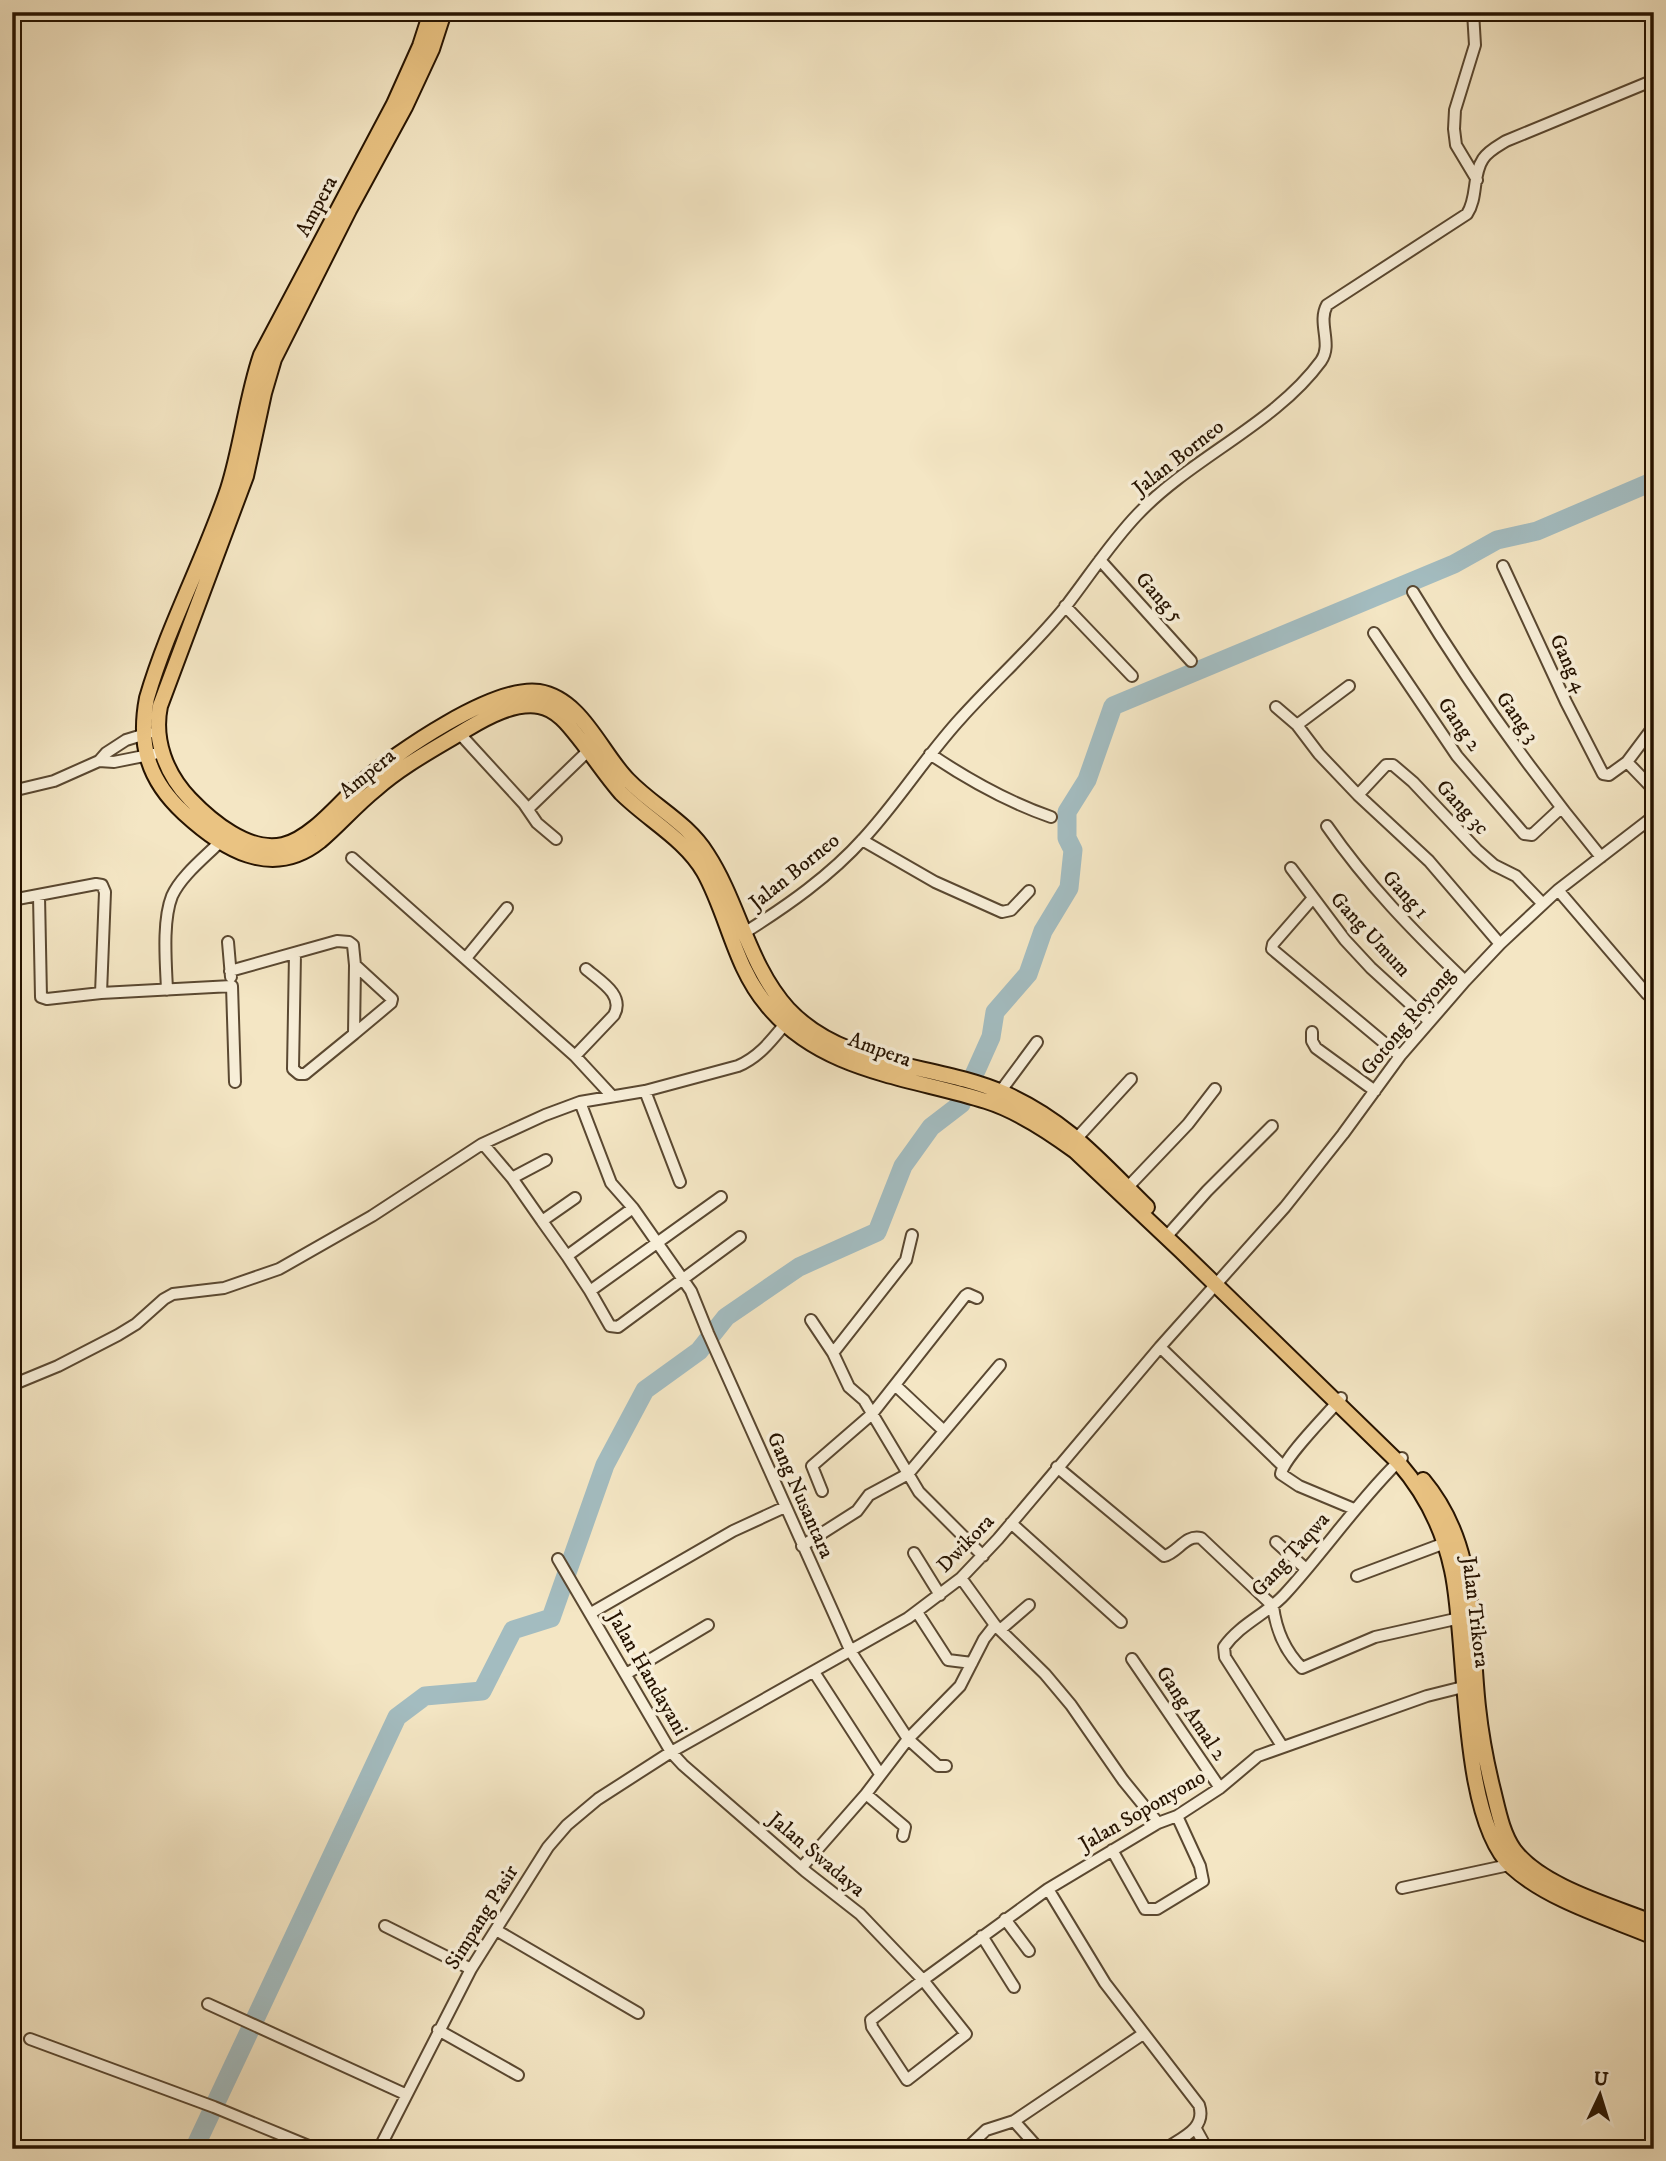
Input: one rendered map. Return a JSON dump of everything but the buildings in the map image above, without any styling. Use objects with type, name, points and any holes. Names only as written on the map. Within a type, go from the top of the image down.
[{"type":"main road","name":"Ampera","points":[[436,17],[432,49],[405,107],[349,210],[274,359],[246,476],[164,691],[150,733],[146,757],[169,798],[198,827],[220,842],[253,857],[284,859],[298,855],[319,842],[392,776],[460,734],[504,711],[539,706],[556,713],[622,793],[693,857],[705,874],[747,976],[767,1006],[785,1024],[818,1046],[857,1066],[917,1084],[949,1084]]},
{"type":"main road","name":"Ampera","points":[[150,733],[185,793],[212,819],[253,842],[275,846],[285,845],[305,835],[385,764],[459,717],[494,699],[511,694],[534,691],[548,694],[566,704],[583,720],[629,782],[683,825],[696,840],[713,865],[761,971],[780,998],[804,1023],[849,1049],[949,1084],[989,1092],[1054,1120],[1077,1138],[1168,1234]]},
{"type":"main road","points":[[767,1006],[780,998]]},
{"type":"main road","name":"Ampera","points":[[989,1092],[1006,1109],[1075,1151],[1218,1282]]},
{"type":"main road","name":"Jalan Trikora","points":[[1218,1282],[1436,1496],[1453,1526],[1468,1583],[1483,1745],[1506,1835],[1514,1850],[1540,1872],[1652,1930]]},
{"type":"main road","name":"Jalan Trikora","points":[[1400,1460],[1428,1502],[1445,1543],[1453,1573],[1460,1618],[1463,1687],[1473,1759],[1484,1812],[1493,1839],[1510,1865],[1552,1894],[1652,1930]]},
{"type":"street","points":[[1473,12],[1475,45],[1455,110],[1454,129],[1456,145],[1477,180]]},
{"type":"street","name":"Jalan Borneo","points":[[744,933],[780,911],[816,883],[863,840],[930,754],[1066,606],[1138,513],[1168,485],[1281,402],[1305,381],[1323,358],[1326,348],[1324,313],[1327,305],[1460,221],[1472,207],[1483,159],[1506,141],[1654,80]]},
{"type":"street","name":"Gang 5","points":[[1100,560],[1191,661]]},
{"type":"street","name":"Gang 4","points":[[1503,566],[1566,702],[1603,774],[1609,775],[1627,762]]},
{"type":"street","name":"Gang 3","points":[[1413,592],[1470,685],[1560,808],[1601,857]]},
{"type":"street","points":[[1066,606],[1132,676]]},
{"type":"street","name":"Gang 2","points":[[1374,633],[1457,756],[1526,835],[1532,835],[1560,808]]},
{"type":"street","points":[[1297,725],[1349,686]]},
{"type":"street","points":[[1276,707],[1297,725],[1319,754],[1358,796],[1429,862],[1500,944]]},
{"type":"street","points":[[1654,726],[1627,762],[1654,790]]},
{"type":"street","points":[[12,791],[54,782],[99,761],[106,752],[126,740],[150,733]]},
{"type":"street","points":[[460,734],[528,809],[537,823],[556,839]]},
{"type":"street","points":[[528,809],[588,751]]},
{"type":"street","points":[[99,761],[114,762],[162,752]]},
{"type":"street","points":[[930,754],[961,775],[1033,811],[1051,817]]},
{"type":"street","name":"Gang 3c","points":[[1358,796],[1386,765],[1393,765],[1413,782],[1477,850],[1494,865],[1516,876],[1543,904]]},
{"type":"street","name":"Gotong Royong","points":[[1218,1282],[1315,1170],[1400,1056],[1465,981],[1558,890],[1653,818]]},
{"type":"street","name":"Gang 1","points":[[1327,826],[1375,890],[1465,981]]},
{"type":"street","points":[[863,840],[935,882],[1002,912],[1011,910],[1029,891]]},
{"type":"street","points":[[167,990],[166,960],[172,898],[195,867],[220,842]]},
{"type":"street","points":[[352,858],[575,1056],[612,1096]]},
{"type":"street","name":"Gang Umum","points":[[1291,868],[1345,940],[1371,968],[1429,1021]]},
{"type":"street","points":[[12,900],[96,884],[103,887],[101,993]]},
{"type":"street","points":[[1558,890],[1647,994]]},
{"type":"street","points":[[39,896],[41,997],[47,999],[101,993],[232,986]]},
{"type":"street","points":[[1312,898],[1273,944],[1272,949],[1400,1056]]},
{"type":"street","points":[[466,958],[507,908]]},
{"type":"street","points":[[230,971],[343,941],[353,945],[354,1034]]},
{"type":"street","points":[[228,942],[235,1082]]},
{"type":"street","points":[[295,954],[295,1073],[305,1074],[391,1003],[392,999],[355,965]]},
{"type":"street","points":[[575,1056],[614,1015],[618,1007],[618,1000],[613,993],[586,969]]},
{"type":"street","points":[[12,1385],[58,1366],[118,1335],[136,1324],[164,1298],[173,1294],[224,1288],[279,1269],[343,1233],[453,1162],[545,1115],[580,1102],[645,1091],[750,1061],[785,1024]]},
{"type":"street","points":[[1312,1032],[1312,1041],[1316,1048],[1375,1091]]},
{"type":"street","points":[[989,1092],[1037,1042]]},
{"type":"street","points":[[1077,1138],[1131,1079]]},
{"type":"street","points":[[1127,1188],[1188,1124],[1215,1089]]},
{"type":"street","points":[[645,1091],[680,1182]]},
{"type":"street","name":"Gang Nusantara","points":[[580,1102],[611,1183],[633,1208],[695,1298],[851,1652],[908,1739],[939,1766],[946,1766]]},
{"type":"street","points":[[1168,1234],[1272,1126]]},
{"type":"street","points":[[484,1145],[512,1178],[614,1328],[683,1281],[740,1237]]},
{"type":"street","points":[[512,1178],[546,1160]]},
{"type":"street","points":[[590,1292],[721,1197]]},
{"type":"street","points":[[542,1221],[575,1198]]},
{"type":"street","points":[[567,1256],[633,1208]]},
{"type":"street","points":[[833,1353],[906,1260],[912,1235]]},
{"type":"street","name":"Dwikora","points":[[671,1752],[918,1612],[961,1578],[983,1556],[1218,1282]]},
{"type":"street","points":[[822,1491],[812,1466],[872,1414],[965,1296],[973,1295],[977,1298]]},
{"type":"street","points":[[811,1320],[833,1353],[849,1387],[859,1394],[919,1492],[983,1556]]},
{"type":"street","points":[[1160,1347],[1283,1466]]},
{"type":"street","points":[[802,1546],[857,1511],[869,1495],[908,1474],[1000,1365]]},
{"type":"street","points":[[895,1385],[944,1431]]},
{"type":"street","points":[[1338,1401],[1281,1470],[1284,1477],[1299,1486],[1354,1509]]},
{"type":"street","name":"Gang Taqwa","points":[[1282,1746],[1225,1657],[1224,1647],[1249,1622],[1273,1606],[1354,1509],[1400,1460]]},
{"type":"street","points":[[1057,1467],[1164,1556],[1172,1553],[1189,1538],[1200,1538],[1273,1606],[1277,1631],[1302,1668],[1375,1637],[1460,1618]]},
{"type":"street","points":[[591,1613],[733,1531],[785,1507]]},
{"type":"street","points":[[1011,1523],[1121,1622]]},
{"type":"street","points":[[1276,1542],[1306,1569]]},
{"type":"street","points":[[1357,1576],[1445,1543]]},
{"type":"street","points":[[914,1552],[940,1595]]},
{"type":"street","name":"Jalan Handayani","points":[[558,1559],[671,1752]]},
{"type":"street","points":[[961,1578],[998,1628],[1045,1674],[1071,1705],[1158,1823]]},
{"type":"street","points":[[802,1867],[866,1794],[908,1739],[960,1686],[984,1639],[1029,1605]]},
{"type":"street","points":[[918,1612],[948,1660],[972,1662]]},
{"type":"street","points":[[626,1674],[708,1625]]},
{"type":"street","name":"Gang Amal 2","points":[[1132,1659],[1220,1788]]},
{"type":"street","points":[[814,1672],[880,1774]]},
{"type":"street","name":"Jalan Soponyono","points":[[923,1980],[1048,1889],[1158,1823],[1177,1816],[1220,1788],[1258,1756],[1427,1696],[1463,1687]]},
{"type":"street","name":"Jalan Swadaya","points":[[671,1752],[860,1914],[923,1980]]},
{"type":"street","name":"Simpang Pasir","points":[[379,2149],[471,1969],[548,1847],[567,1825],[598,1799],[671,1752]]},
{"type":"street","points":[[866,1794],[905,1827],[903,1836]]},
{"type":"street","points":[[1112,1850],[1145,1909],[1157,1909],[1203,1881],[1200,1866],[1177,1816]]},
{"type":"street","points":[[1402,1888],[1510,1865]]},
{"type":"street","points":[[1048,1889],[1105,1983],[1199,2105],[1200,2122],[1196,2129],[1165,2149]]},
{"type":"street","points":[[1005,1919],[1029,1951]]},
{"type":"street","points":[[385,1926],[471,1969]]},
{"type":"street","points":[[496,1930],[638,2013]]},
{"type":"street","points":[[982,1936],[1014,1987]]},
{"type":"street","points":[[923,1980],[966,2034],[907,2080],[872,2027],[871,2020],[923,1980]]},
{"type":"street","points":[[208,2004],[405,2094]]},
{"type":"street","points":[[438,2030],[519,2075]]},
{"type":"street","points":[[966,2149],[986,2130],[1014,2121],[1143,2034]]},
{"type":"street","points":[[30,2039],[220,2109],[316,2149]]},
{"type":"street","points":[[1014,2121],[1039,2149]]},
{"type":"street","points":[[1196,2129],[1207,2149]]},
{"type":"waterway","points":[[194,2149],[397,1717],[425,1696],[482,1691],[513,1630],[551,1618],[605,1465],[645,1390],[699,1351],[726,1317],[799,1267],[877,1232],[903,1166],[931,1127],[961,1104],[991,1037],[995,1012],[1028,974],[1043,931],[1069,888],[1073,850],[1067,838],[1067,812],[1087,780],[1113,706],[1454,564],[1497,540],[1537,531],[1654,481]]}]
